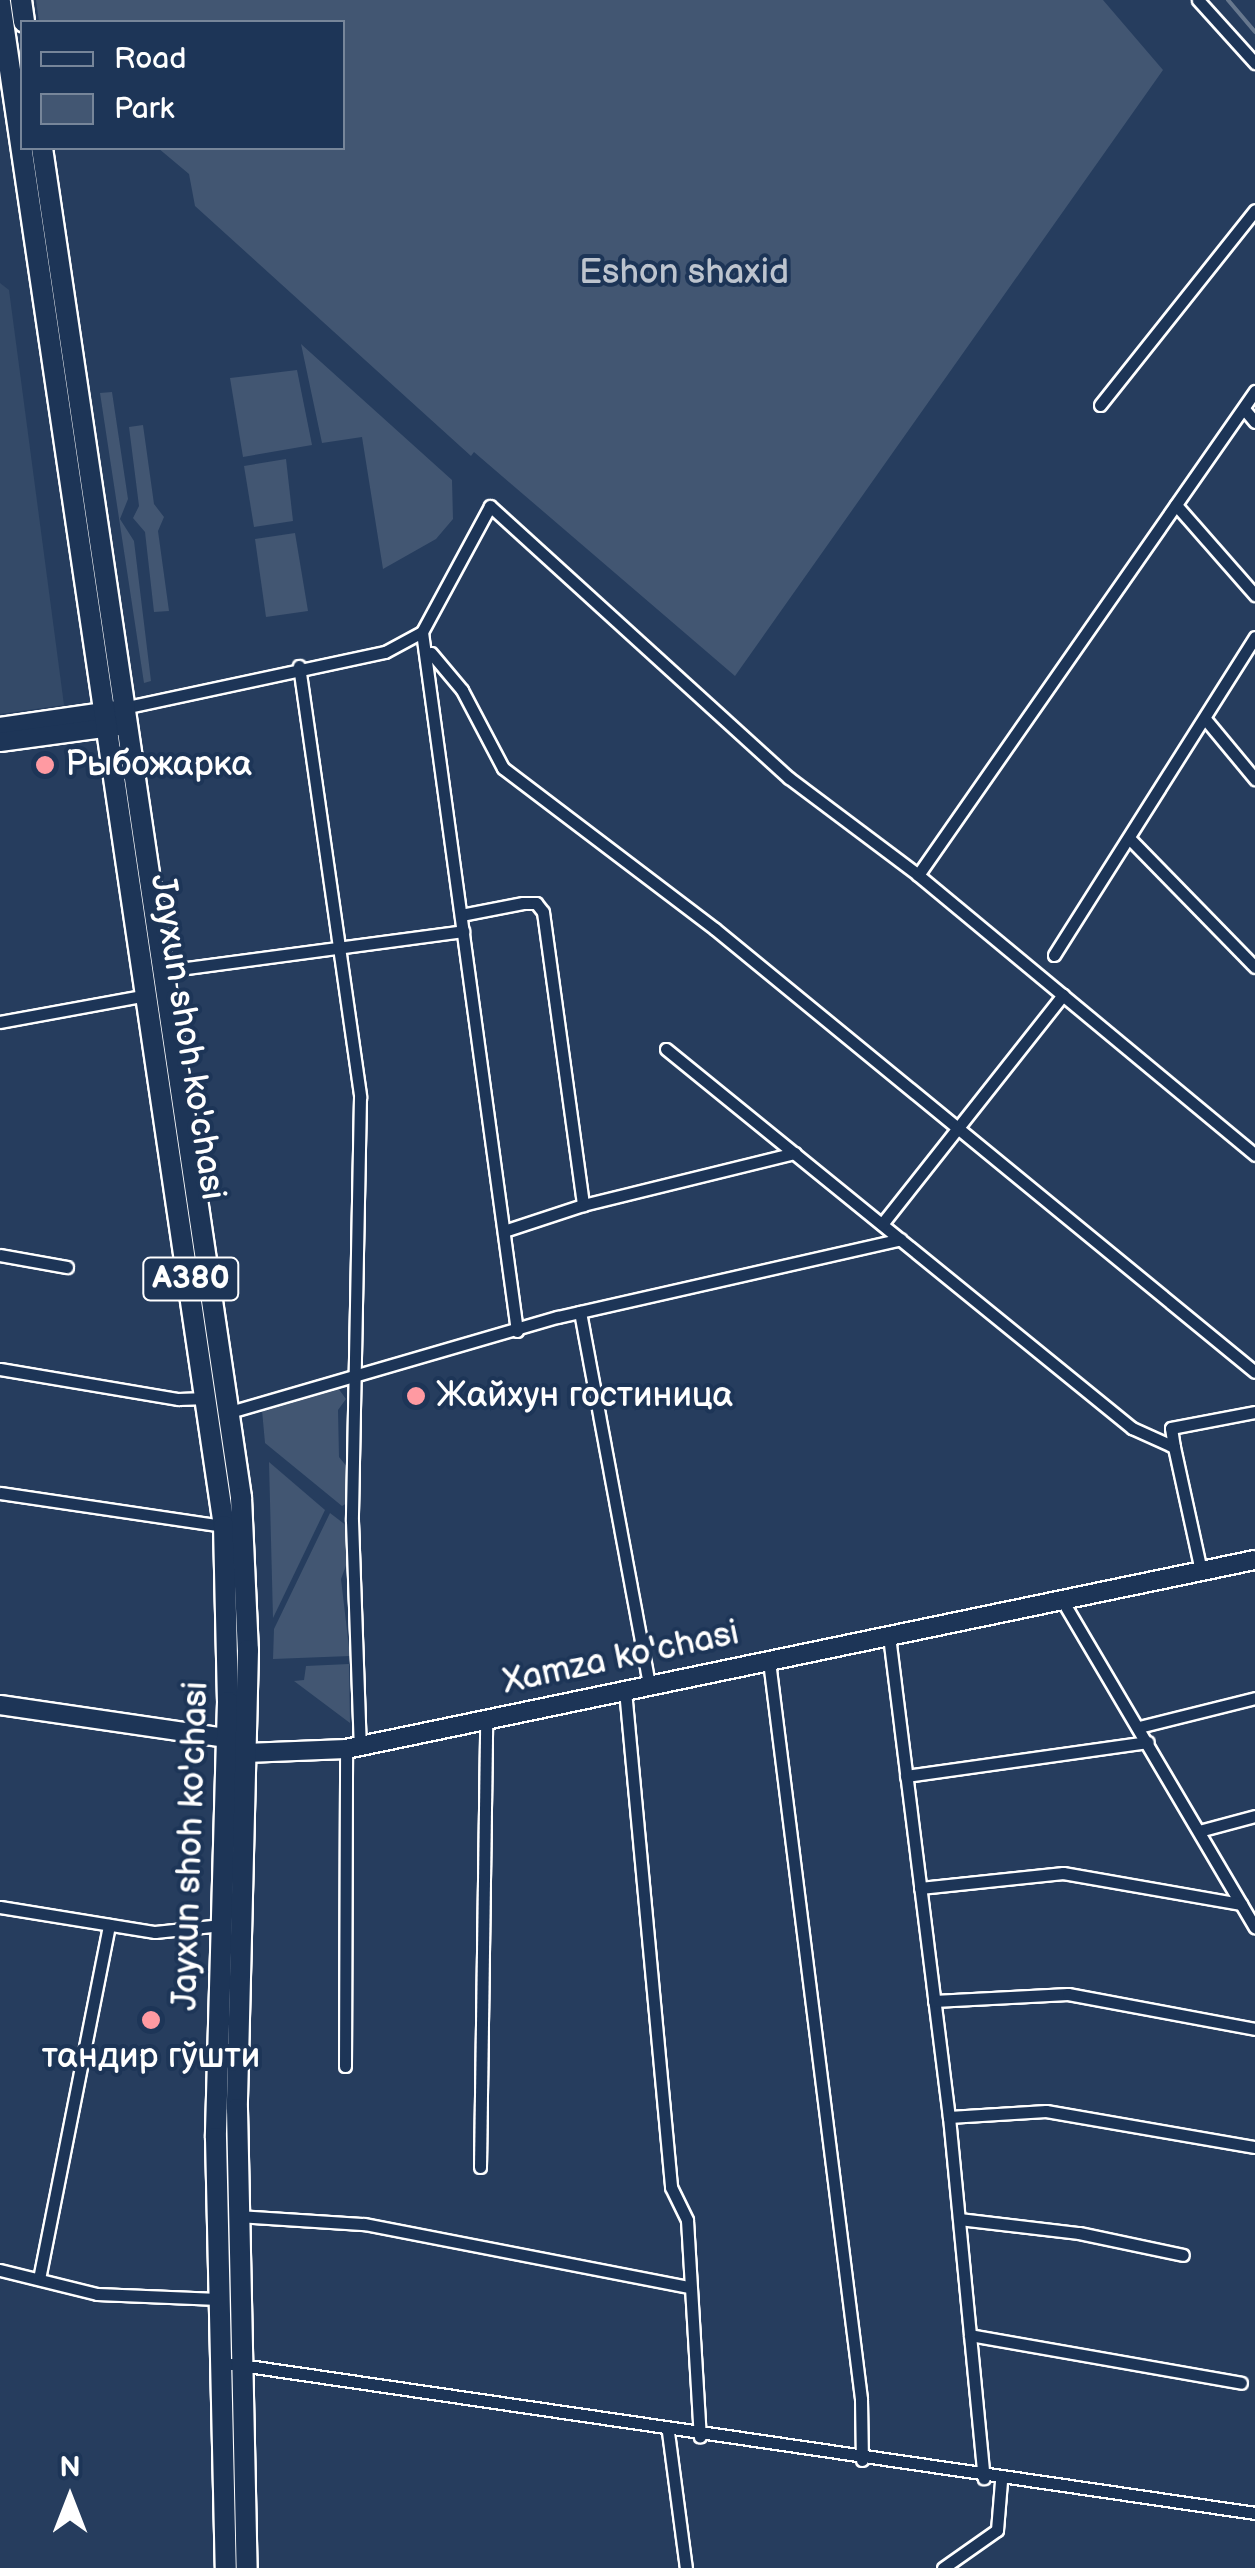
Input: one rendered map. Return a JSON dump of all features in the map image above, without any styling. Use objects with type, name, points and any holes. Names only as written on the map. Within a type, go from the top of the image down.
[{"type":"highway","name":"Jayxun shoh ko'chasi","points":[[0,2],[20,111]]},
{"type":"highway","name":"Jayxun shoh ko'chasi","points":[[28,150],[42,218],[86,524],[124,716],[164,971],[230,1412],[247,1571],[238,2216],[247,2568]]},
{"type":"highway","name":"Jayxun shoh ko'chasi","points":[[42,150],[42,218]]},
{"type":"highway","name":"Jayxun shoh ko'chasi","points":[[86,524],[103,721],[208,1398],[224,1526],[228,1738],[218,2299],[226,2568]]},
{"type":"street","points":[[1198,0],[1255,63]]},
{"type":"street","points":[[1100,405],[1255,210]]},
{"type":"street","points":[[918,875],[1255,391]]},
{"type":"street","points":[[1244,408],[1255,422]]},
{"type":"street","points":[[1176,505],[1255,595]]},
{"type":"street","points":[[0,742],[124,716],[300,666],[385,652],[422,632],[490,506],[790,778],[918,875],[1255,1156]]},
{"type":"street","points":[[422,632],[430,651],[461,916],[507,1230],[516,1331]]},
{"type":"street","points":[[1054,955],[1255,637]]},
{"type":"street","points":[[430,651],[462,690],[503,768],[959,1126],[1255,1372]]},
{"type":"street","points":[[300,666],[360,1097],[361,1299],[353,1379],[353,1748],[345,2066]]},
{"type":"street","points":[[1206,720],[1255,778]]},
{"type":"street","points":[[0,727],[103,721]]},
{"type":"street","points":[[1129,838],[1255,967]]},
{"type":"street","points":[[461,916],[523,903],[536,903],[543,912],[582,1204]]},
{"type":"street","points":[[164,971],[463,930]]},
{"type":"street","points":[[0,1022],[147,995]]},
{"type":"street","points":[[882,1224],[1063,995]]},
{"type":"street","points":[[666,1049],[1132,1428],[1174,1447]]},
{"type":"street","points":[[507,1230],[582,1204],[795,1153]]},
{"type":"street","points":[[230,1412],[580,1312],[900,1238]]},
{"type":"street","points":[[0,1255],[67,1266]]},
{"type":"street","points":[[580,1312],[649,1685]]},
{"type":"street","points":[[0,1369],[178,1399],[208,1398]]},
{"type":"street","points":[[1201,1571],[1171,1428],[1255,1412]]},
{"type":"street","points":[[0,1492],[224,1526]]},
{"type":"street","name":"Xamza ko'chasi","points":[[246,1752],[353,1748],[1255,1560]]},
{"type":"street","points":[[1062,1600],[1255,1927]]},
{"type":"street","points":[[889,1636],[948,2117],[984,2478]]},
{"type":"street","points":[[769,1660],[862,2399],[862,2460]]},
{"type":"street","points":[[625,1690],[671,2187],[686,2220],[700,2437]]},
{"type":"street","points":[[1140,1727],[1255,1698]]},
{"type":"street","points":[[0,1705],[228,1738],[246,1752]]},
{"type":"street","points":[[480,2167],[486,1720]]},
{"type":"street","points":[[906,1776],[1148,1742]]},
{"type":"street","points":[[1199,1831],[1255,1816]]},
{"type":"street","points":[[920,1888],[1063,1873],[1241,1904]]},
{"type":"street","points":[[0,1907],[156,1932],[222,1925]]},
{"type":"street","points":[[39,2279],[109,1925]]},
{"type":"street","points":[[934,2001],[1068,1994],[1255,2030]]},
{"type":"street","points":[[948,2117],[1046,2111],[1255,2147]]},
{"type":"street","points":[[238,2216],[364,2224],[690,2287]]},
{"type":"street","points":[[959,2219],[1079,2232],[1183,2255]]},
{"type":"street","points":[[0,2270],[97,2294],[218,2299]]},
{"type":"street","points":[[970,2335],[1241,2383]]},
{"type":"street","points":[[220,2362],[242,2362],[700,2437],[984,2478],[1184,2499],[1255,2513]]},
{"type":"street","points":[[668,2432],[686,2568]]},
{"type":"street","points":[[943,2568],[997,2530],[1001,2480]]},
{"type":"shaded area","points":[[0,283],[9,290],[64,705],[0,714]]},
{"type":"green space","name":"Eshon shaxid","points":[[36,0],[1103,0],[1163,70],[735,676],[474,452],[471,456],[195,206],[189,174],[160,150],[345,150],[345,20],[39,20]]},
{"type":"green space","points":[[301,344],[452,480],[453,519],[436,539],[383,569],[362,437],[322,443]]},
{"type":"green space","points":[[297,370],[312,445],[243,457],[230,378]]},
{"type":"green space","points":[[112,392],[128,499],[120,519],[134,541],[151,681],[144,683],[100,393]]},
{"type":"green space","points":[[143,425],[154,504],[164,517],[158,531],[169,611],[154,612],[145,532],[133,518],[139,506],[129,427]]},
{"type":"green space","points":[[286,459],[293,521],[254,527],[244,466]]},
{"type":"green space","points":[[295,533],[308,611],[266,617],[255,539]]},
{"type":"green space","points":[[338,1388],[346,1399],[338,1410],[339,1457],[348,1468],[349,1502],[342,1506],[265,1443],[262,1410]]},
{"type":"green space","points":[[269,1462],[325,1510],[273,1618]]},
{"type":"green space","points":[[330,1513],[347,1526],[348,1560],[341,1579],[350,1656],[273,1659],[274,1629]]},
{"type":"green space","points":[[349,1664],[350,1723],[294,1681],[304,1680],[306,1666]]},
{"type":"waterway","points":[[1228,0],[1255,32]]},
{"type":"place","name":"Рыбожарка","points":[[45,765]]},
{"type":"place","name":"Жайхун гостиница","points":[[416,1396]]},
{"type":"place","name":"тандир гўшти","points":[[151,2020]]}]
